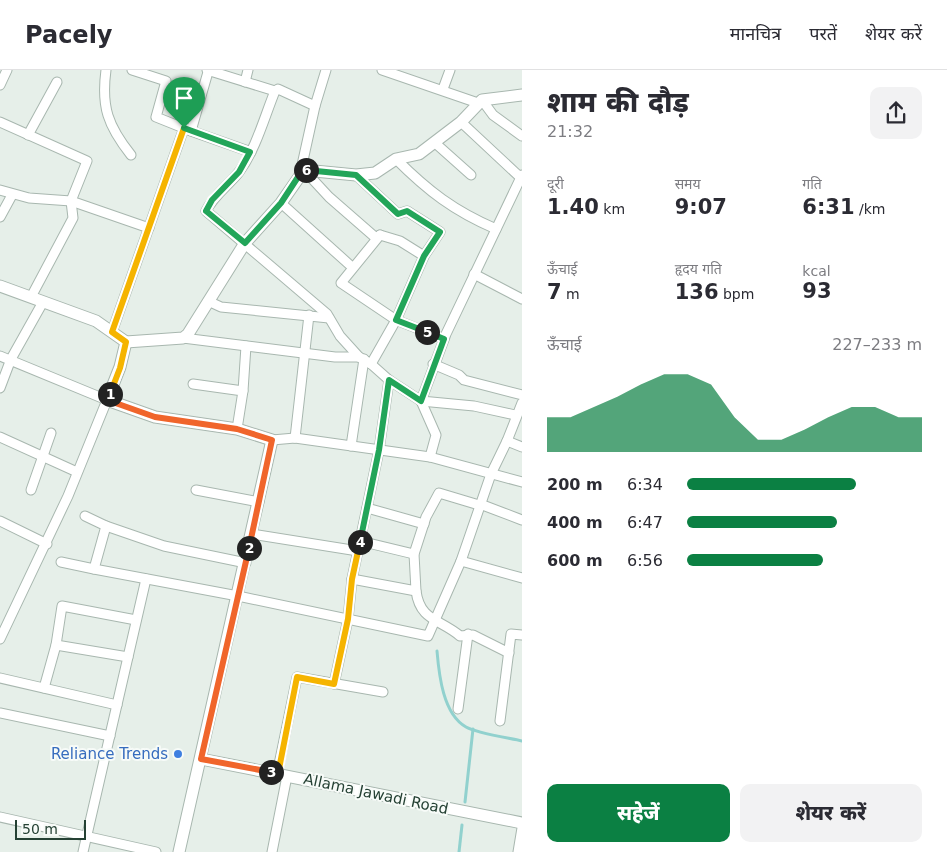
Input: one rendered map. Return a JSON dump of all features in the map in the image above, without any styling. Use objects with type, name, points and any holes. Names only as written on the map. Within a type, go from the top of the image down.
[{"type":"street","points":[[0,85],[7,70]]},
{"type":"street","points":[[106,70],[102,91],[105,110],[121,143],[131,155]]},
{"type":"street","points":[[132,70],[166,81],[156,117],[250,152]]},
{"type":"street","points":[[245,82],[248,70]]},
{"type":"street","points":[[183,338],[245,243],[281,203],[302,172],[315,106],[326,70]]},
{"type":"street","points":[[382,70],[480,101],[522,95]]},
{"type":"street","points":[[443,90],[450,70]]},
{"type":"street","points":[[112,332],[207,71],[275,91],[278,89],[315,106]]},
{"type":"street","points":[[28,135],[56,82]]},
{"type":"street","points":[[275,91],[250,152],[239,172],[212,200],[206,211],[329,318],[340,336],[389,380],[421,401],[474,406],[515,415]]},
{"type":"street","points":[[302,172],[356,175],[375,172],[396,159],[419,154],[461,122],[480,101]]},
{"type":"street","points":[[480,101],[493,115],[522,136]]},
{"type":"street","points":[[0,122],[87,161],[70,201],[73,218],[31,297]]},
{"type":"street","points":[[430,457],[436,435],[421,401],[433,364],[444,339],[521,176],[461,122]]},
{"type":"street","points":[[434,142],[472,175]]},
{"type":"street","points":[[396,159],[442,202],[468,217],[496,229]]},
{"type":"street","points":[[302,172],[376,238],[380,235],[400,241],[424,256]]},
{"type":"street","points":[[351,446],[365,360],[396,320],[424,256],[440,232],[407,211],[398,214],[356,175]]},
{"type":"street","points":[[0,190],[12,194],[70,201],[149,228]]},
{"type":"street","points":[[0,217],[12,194]]},
{"type":"street","points":[[281,203],[352,267]]},
{"type":"street","points":[[380,235],[352,267],[341,283],[396,320],[444,339]]},
{"type":"street","points":[[474,274],[522,299]]},
{"type":"street","points":[[0,286],[96,321],[126,342],[183,338],[365,360]]},
{"type":"street","points":[[208,301],[221,307],[329,318]]},
{"type":"street","points":[[0,388],[11,360],[43,302]]},
{"type":"street","points":[[295,438],[309,315]]},
{"type":"street","points":[[0,639],[46,544],[77,472],[120,368],[126,342]]},
{"type":"street","points":[[237,429],[243,392],[246,346]]},
{"type":"street","points":[[0,356],[107,400],[155,417],[237,429],[272,440],[295,438],[430,457],[522,482]]},
{"type":"street","points":[[433,364],[460,375],[464,380],[522,395]]},
{"type":"street","points":[[334,684],[348,619],[352,579],[379,450],[389,380]]},
{"type":"street","points":[[193,384],[243,392]]},
{"type":"street","points":[[62,562],[94,570],[238,596],[428,636],[461,561],[490,474],[507,440],[515,415],[522,403]]},
{"type":"street","points":[[31,490],[51,433]]},
{"type":"street","points":[[0,437],[77,472]]},
{"type":"street","points":[[179,852],[246,563],[272,440]]},
{"type":"street","points":[[507,440],[522,447]]},
{"type":"street","points":[[196,490],[259,502]]},
{"type":"street","points":[[509,653],[468,634],[460,636],[420,608],[416,591],[414,554],[424,524],[439,493],[522,520]]},
{"type":"street","points":[[367,508],[424,524]]},
{"type":"street","points":[[85,516],[106,526],[164,546],[246,563]]},
{"type":"street","points":[[0,521],[46,544]]},
{"type":"street","points":[[94,570],[106,526]]},
{"type":"street","points":[[252,534],[358,551]]},
{"type":"street","points":[[360,541],[414,554]]},
{"type":"street","points":[[461,561],[522,578]]},
{"type":"street","points":[[83,852],[146,579]]},
{"type":"street","points":[[352,579],[416,591]]},
{"type":"street","points":[[44,688],[56,645],[62,606],[136,620]]},
{"type":"street","points":[[458,709],[468,634]]},
{"type":"street","points":[[500,721],[511,634],[522,635]]},
{"type":"street","points":[[56,645],[128,657]]},
{"type":"street","points":[[272,852],[297,677],[383,692]]},
{"type":"street","points":[[0,678],[117,706]]},
{"type":"street","points":[[0,713],[110,736]]},
{"type":"street","name":"Allama Jawadi Road","points":[[201,759],[522,823]]},
{"type":"street","points":[[0,817],[156,852]]},
{"type":"street","points":[[518,852],[522,828]]},
{"type":"waterway","points":[[437,651],[441,682],[447,704],[458,721],[466,727],[477,731],[522,741]]},
{"type":"waterway","points":[[465,802],[473,729]]},
{"type":"waterway","points":[[459,852],[462,825]]},
{"type":"place","name":"Reliance Trends","points":[[178,754]]},
{"type":"route","points":[[184,128],[250,152],[239,172],[212,200],[206,211],[245,243],[281,203],[304,170],[356,175],[398,214],[407,211],[440,232],[424,256],[396,320],[444,339],[433,364],[421,401],[389,380],[379,450],[352,579],[348,619],[334,684],[297,677],[278,774],[201,759],[272,440],[237,429],[155,417],[107,400],[120,368],[126,342],[112,332],[184,128]]}]
